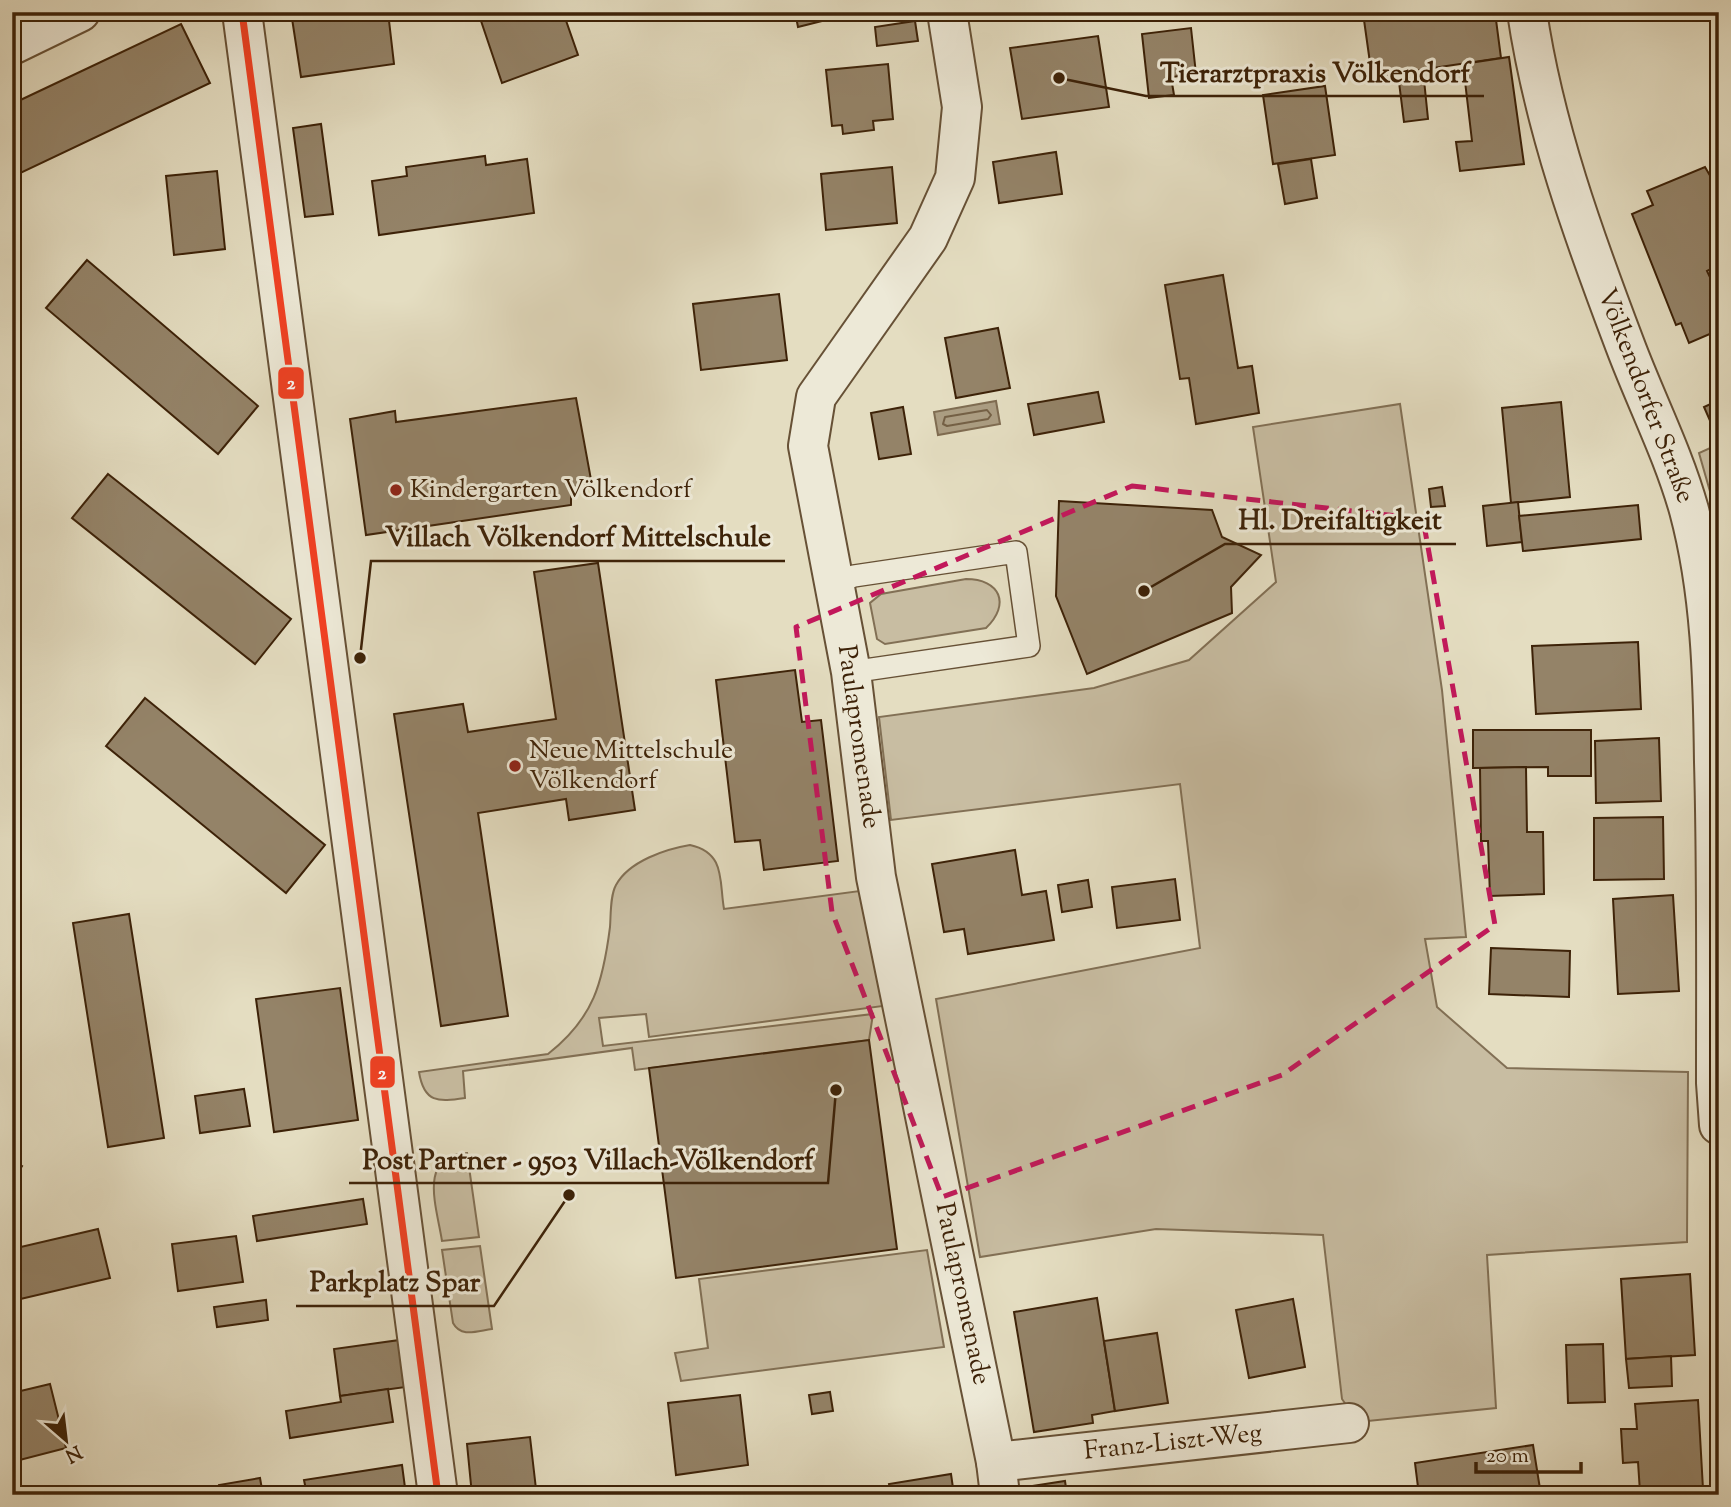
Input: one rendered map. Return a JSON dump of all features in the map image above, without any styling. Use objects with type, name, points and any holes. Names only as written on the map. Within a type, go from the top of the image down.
[{"type":"street","points":[[12,45],[80,12]]},
{"type":"street","points":[[242,12],[438,1495]]},
{"type":"street","name":"Paulapromenade","points":[[947,12],[962,107],[955,178],[928,239],[816,397],[808,446],[851,672],[876,877],[998,1478]]},
{"type":"street","name":"Völkendorfer Straße","points":[[1527,12],[1534,58],[1567,186],[1626,348],[1667,443],[1689,511],[1702,575],[1712,667],[1716,1083],[1719,1125]]},
{"type":"street","name":"Franz-Liszt-Weg","points":[[998,1478],[1349,1423]]},
{"type":"lane","points":[[834,583],[854,576],[1016,552],[1029,646],[851,672]]},
{"type":"highlighted area","points":[[1132,486],[1423,519],[1495,925],[1282,1075],[942,1197],[832,912],[796,627]]},
{"type":"shaded area","points":[[1400,404],[1442,690],[1466,937],[1425,939],[1437,1007],[1507,1068],[1688,1072],[1687,1242],[1487,1255],[1496,1408],[1358,1422],[1342,1399],[1323,1235],[1156,1229],[980,1257],[936,999],[1200,948],[1180,784],[891,820],[879,717],[1094,688],[1189,660],[1276,582],[1253,427]]},
{"type":"shaded area","points":[[1719,444],[1719,532],[1699,453]]},
{"type":"shaded area","points":[[966,579],[987,583],[998,594],[998,610],[986,628],[885,644],[877,639],[870,603],[881,594]]},
{"type":"shaded area","points":[[690,845],[710,854],[715,861],[721,879],[724,909],[867,890],[883,1006],[649,1037],[646,1014],[599,1018],[603,1046],[873,1014],[869,1040],[635,1070],[632,1048],[463,1071],[465,1098],[440,1100],[424,1090],[419,1072],[548,1054],[564,1040],[576,1027],[594,998],[604,965],[616,885],[639,863],[659,853]]},
{"type":"shaded area","points":[[467,1153],[479,1237],[442,1241],[435,1199],[436,1173],[441,1163],[451,1156]]},
{"type":"shaded area","points":[[480,1246],[492,1329],[460,1331],[453,1323],[442,1250]]},
{"type":"shaded area","points":[[927,1250],[944,1347],[681,1381],[675,1353],[708,1348],[699,1279]]},
{"type":"water","points":[[996,401],[1000,424],[938,435],[934,412]]},
{"type":"building","points":[[291,12],[388,12],[394,64],[301,77]]},
{"type":"building","points":[[478,12],[563,12],[578,55],[502,83]]},
{"type":"building","points":[[795,12],[858,12],[798,27]]},
{"type":"building","points":[[1363,12],[1396,12],[1396,15],[1364,20]]},
{"type":"building","points":[[1415,12],[1436,12],[1437,18],[1495,12],[1501,58],[1372,77],[1364,20]]},
{"type":"building","points":[[915,21],[918,41],[877,46],[875,27]]},
{"type":"building","points":[[181,24],[210,83],[12,177],[12,104]]},
{"type":"building","points":[[1191,28],[1196,74],[1171,77],[1174,95],[1149,98],[1142,34]]},
{"type":"building","points":[[1098,36],[1109,107],[1022,119],[1010,48]]},
{"type":"building","points":[[1509,57],[1524,164],[1460,171],[1456,142],[1472,141],[1463,64]]},
{"type":"building","points":[[888,64],[893,119],[873,121],[874,130],[843,134],[842,125],[832,126],[826,70]]},
{"type":"building","points":[[1423,70],[1428,119],[1404,122],[1398,74]]},
{"type":"building","points":[[1325,86],[1335,155],[1273,164],[1263,95]]},
{"type":"building","points":[[321,124],[333,214],[305,217],[293,128]]},
{"type":"building","points":[[1056,152],[1062,194],[999,203],[993,162]]},
{"type":"building","points":[[485,156],[486,165],[527,159],[534,213],[379,235],[372,181],[407,176],[406,167]]},
{"type":"building","points":[[1311,159],[1317,198],[1285,204],[1278,164]]},
{"type":"building","points":[[892,167],[897,223],[826,230],[821,174]]},
{"type":"building","points":[[1705,167],[1712,179],[1719,176],[1719,265],[1707,271],[1719,296],[1719,330],[1689,343],[1681,323],[1676,325],[1632,214],[1653,205],[1647,191]]},
{"type":"building","points":[[217,171],[225,249],[174,255],[166,176]]},
{"type":"building","points":[[87,260],[258,406],[218,454],[46,308]]},
{"type":"building","points":[[1223,275],[1238,368],[1252,366],[1259,413],[1196,424],[1189,378],[1180,379],[1165,285]]},
{"type":"building","points":[[779,294],[787,360],[701,370],[693,304]]},
{"type":"building","points":[[998,328],[1010,388],[956,398],[945,338]]},
{"type":"building","points":[[1098,392],[1104,422],[1034,435],[1028,404]]},
{"type":"building","points":[[576,398],[592,485],[571,487],[571,505],[366,535],[350,419],[395,411],[396,422]]},
{"type":"building","points":[[1719,400],[1719,441],[1704,407]]},
{"type":"building","points":[[1561,402],[1570,497],[1511,503],[1502,408]]},
{"type":"building","points":[[903,407],[911,454],[879,459],[871,413]]},
{"type":"building","points":[[108,474],[291,619],[255,664],[72,518]]},
{"type":"building","points":[[1442,487],[1445,506],[1431,507],[1429,489]]},
{"type":"building","points":[[1059,501],[1212,510],[1222,537],[1261,555],[1231,587],[1232,613],[1087,674],[1056,596]]},
{"type":"building","points":[[1518,502],[1522,542],[1487,546],[1483,506]]},
{"type":"building","points":[[1638,505],[1641,539],[1523,551],[1519,516]]},
{"type":"building","name":"Neue Mittelschule Völkendorf","points":[[598,563],[635,810],[569,820],[566,799],[478,813],[508,1016],[441,1026],[394,714],[463,704],[468,732],[556,719],[534,572]]},
{"type":"building","points":[[1638,642],[1641,709],[1536,714],[1532,646]]},
{"type":"building","points":[[795,670],[802,722],[821,720],[838,861],[764,870],[760,840],[735,842],[716,680]]},
{"type":"building","points":[[145,698],[325,845],[286,893],[106,746]]},
{"type":"building","points":[[1473,730],[1591,730],[1591,776],[1548,776],[1548,767],[1473,768]]},
{"type":"building","points":[[1659,738],[1661,801],[1596,803],[1595,741]]},
{"type":"building","points":[[1526,767],[1527,832],[1543,832],[1544,894],[1490,896],[1488,841],[1481,841],[1480,768]]},
{"type":"building","points":[[1663,817],[1664,879],[1594,880],[1594,818]]},
{"type":"building","points":[[1015,850],[1022,895],[1046,891],[1054,940],[968,954],[964,929],[944,932],[932,864]]},
{"type":"building","points":[[1175,879],[1180,920],[1117,928],[1112,887]]},
{"type":"building","points":[[1088,880],[1092,907],[1062,912],[1058,885]]},
{"type":"building","points":[[1673,895],[1679,991],[1618,994],[1613,899]]},
{"type":"building","points":[[129,914],[164,1138],[108,1147],[73,923]]},
{"type":"building","points":[[1491,948],[1570,951],[1569,997],[1489,994]]},
{"type":"building","points":[[340,988],[358,1120],[274,1132],[256,999]]},
{"type":"building","points":[[869,1040],[897,1249],[676,1278],[649,1068]]},
{"type":"building","points":[[244,1089],[250,1126],[200,1133],[195,1096]]},
{"type":"building","points":[[12,1160],[22,1166],[12,1182]]},
{"type":"building","points":[[363,1199],[367,1224],[257,1241],[253,1216]]},
{"type":"building","points":[[98,1229],[110,1278],[12,1301],[12,1249]]},
{"type":"building","points":[[236,1236],[243,1282],[178,1291],[172,1244]]},
{"type":"building","points":[[1690,1274],[1695,1355],[1626,1359],[1621,1279]]},
{"type":"building","points":[[1097,1298],[1115,1411],[1092,1415],[1093,1423],[1034,1432],[1014,1312]]},
{"type":"building","points":[[1293,1299],[1305,1367],[1249,1378],[1236,1310]]},
{"type":"building","points":[[266,1300],[268,1320],[217,1327],[214,1307]]},
{"type":"building","points":[[1157,1333],[1168,1403],[1115,1411],[1104,1341]]},
{"type":"building","points":[[407,1339],[413,1386],[340,1396],[334,1349]]},
{"type":"building","points":[[1603,1344],[1605,1402],[1568,1403],[1566,1345]]},
{"type":"building","points":[[1671,1356],[1672,1386],[1629,1388],[1626,1359]]},
{"type":"building","points":[[50,1384],[66,1448],[12,1462],[12,1393]]},
{"type":"building","points":[[388,1389],[393,1422],[290,1438],[286,1411],[341,1402],[340,1396]]},
{"type":"building","points":[[830,1392],[833,1411],[812,1414],[809,1395]]},
{"type":"building","points":[[740,1395],[748,1465],[676,1475],[668,1403]]},
{"type":"building","points":[[1698,1400],[1703,1489],[1640,1492],[1638,1462],[1623,1463],[1621,1429],[1637,1429],[1635,1404]]},
{"type":"building","points":[[530,1437],[536,1489],[472,1495],[467,1444]]},
{"type":"building","points":[[1533,1445],[1541,1495],[1419,1495],[1415,1463]]},
{"type":"building","points":[[402,1465],[406,1495],[307,1495],[304,1480]]},
{"type":"building","points":[[951,1474],[954,1495],[891,1495],[889,1484]]},
{"type":"building","points":[[260,1478],[263,1495],[220,1495],[219,1485]]},
{"type":"building","points":[[1065,1481],[1067,1495],[1020,1495],[1019,1488]]},
{"type":"transit line","name":"2","points":[[242,12],[438,1495]]},
{"type":"place","name":"Tierarztpraxis Völkendorf","points":[[1059,78]]},
{"type":"place","name":"Kindergarten Völkendorf","points":[[396,490]]},
{"type":"place","name":"Hl. Dreifaltigkeit","points":[[1144,591]]},
{"type":"place","name":"Villach Völkendorf Mittelschule","points":[[360,658]]},
{"type":"place","name":"Neue Mittelschule Völkendorf","points":[[515,766]]},
{"type":"place","name":"Post Partner - 9503 Villach-Völkendorf","points":[[836,1090]]},
{"type":"place","name":"Parkplatz Spar","points":[[569,1195]]}]
